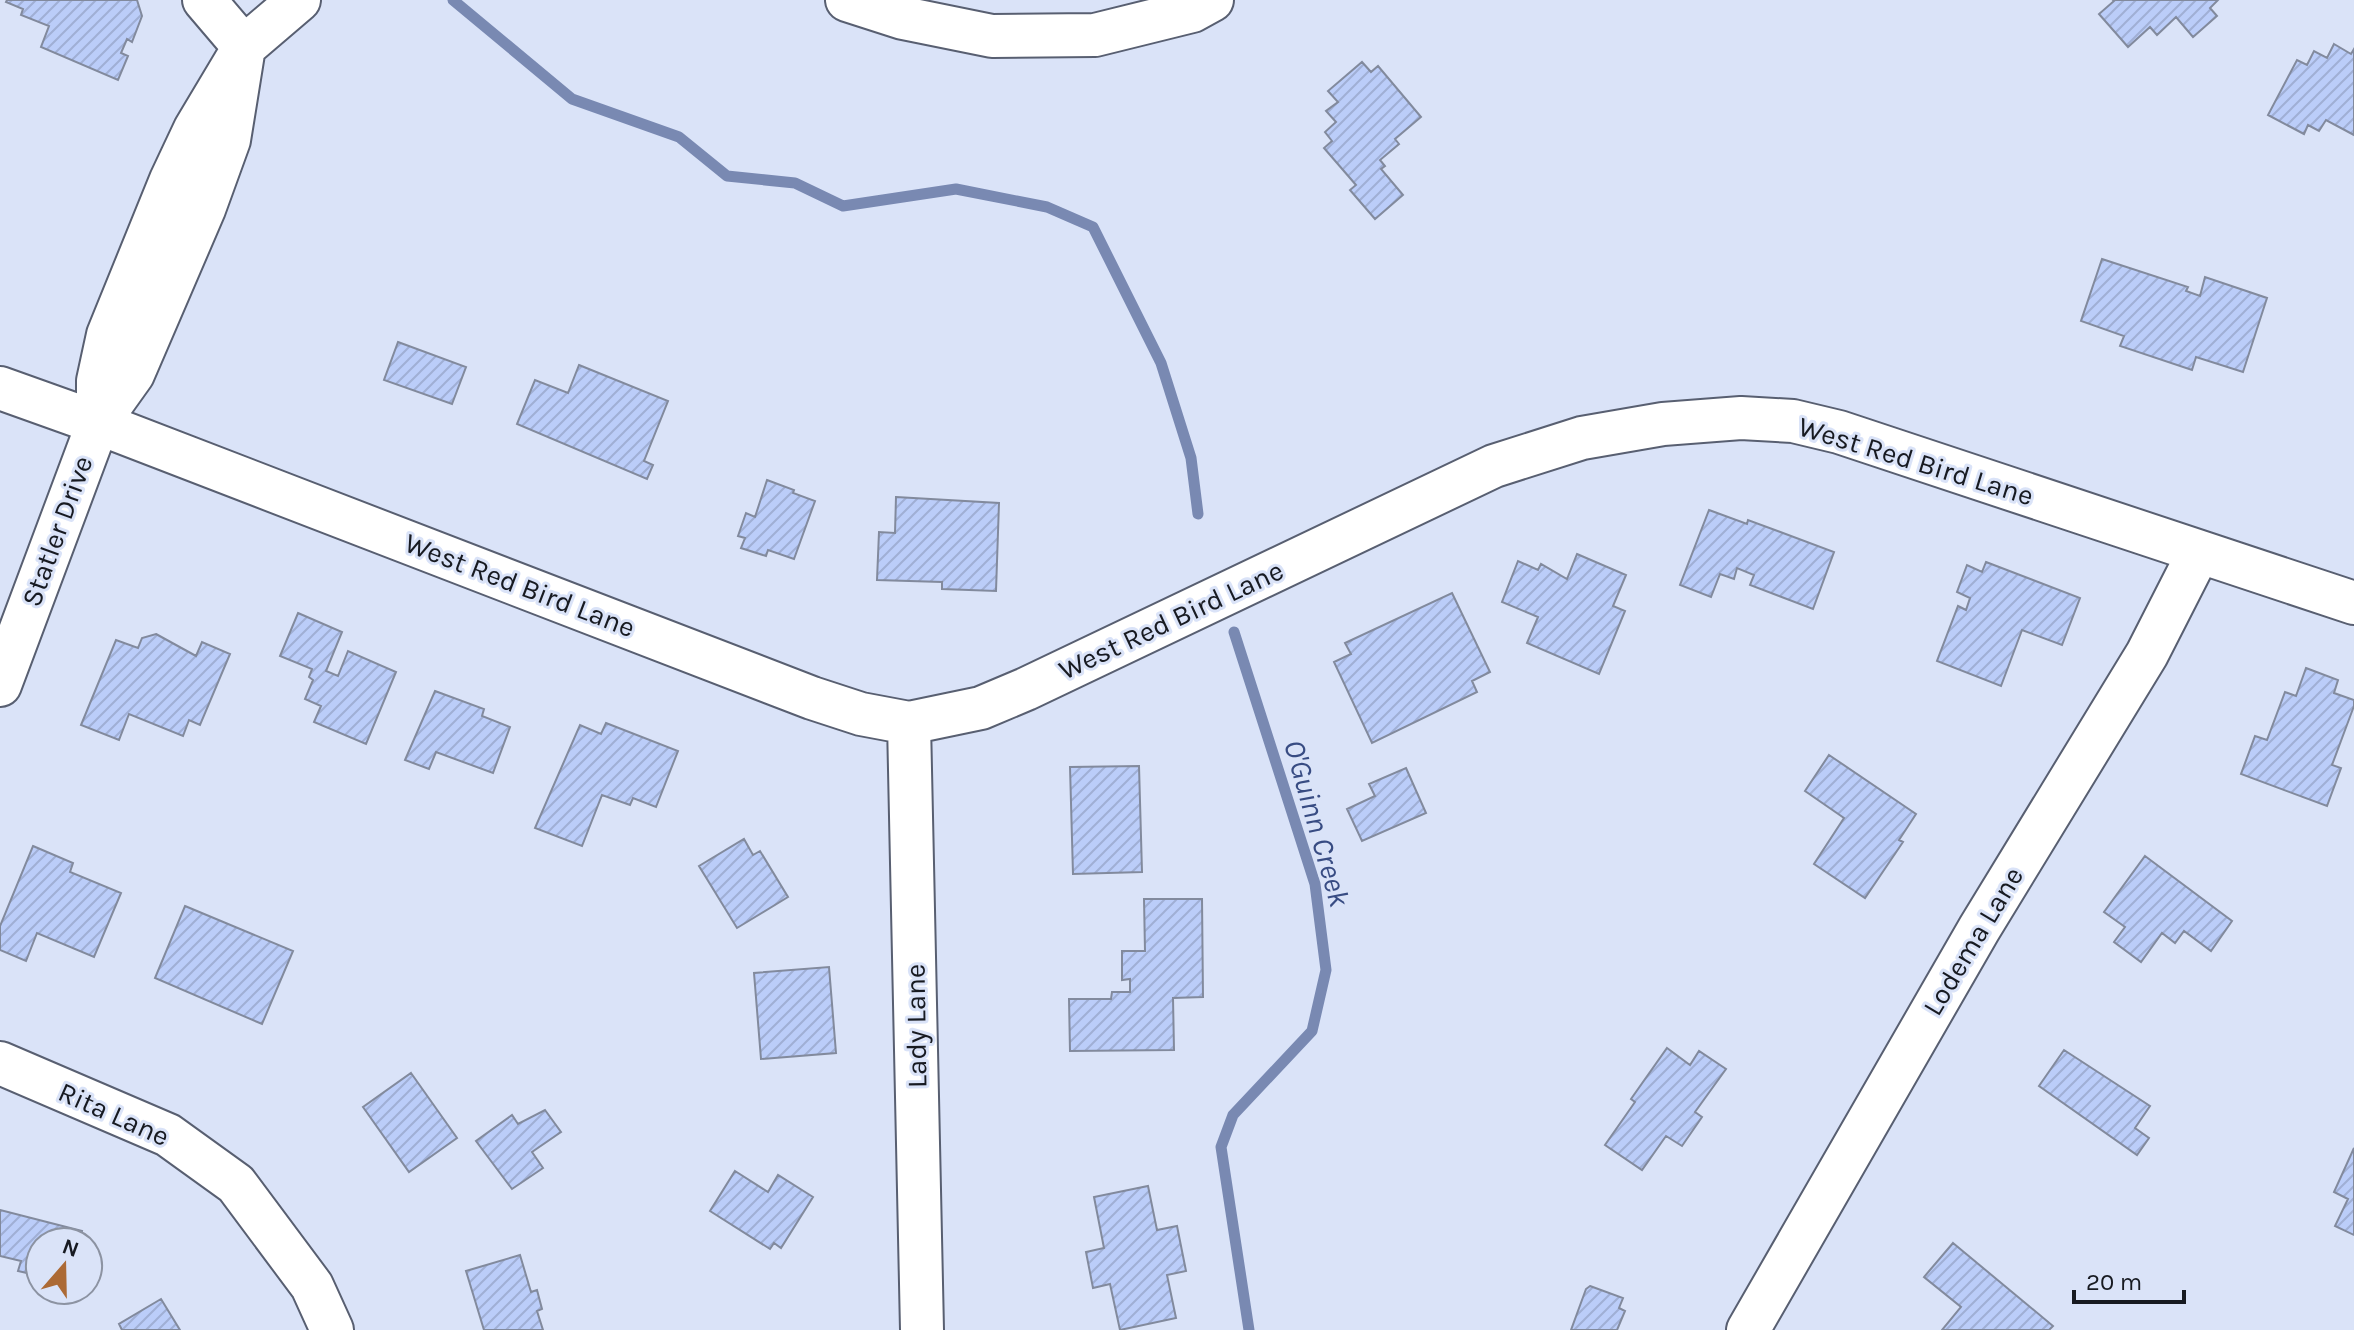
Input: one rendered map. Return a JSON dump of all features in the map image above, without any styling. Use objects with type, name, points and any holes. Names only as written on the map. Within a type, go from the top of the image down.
[{"type":"street","points":[[204,0],[244,47]]},
{"type":"street","points":[[98,423],[98,381],[108,335],[128,281],[195,129],[244,47],[299,0]]},
{"type":"street","points":[[847,0],[903,18],[992,36],[1006,36],[1095,35],[1192,11],[1212,0]]},
{"type":"street","name":"West Red Bird Lane","points":[[0,388],[812,698],[861,714],[909,723],[981,708],[1026,689],[1494,466],[1582,438],[1663,424],[1741,418],[1793,421],[1839,432],[2354,603]]},
{"type":"street","name":"Statler Drive","points":[[0,685],[98,423]]},
{"type":"street","name":"Lodema Lane","points":[[1748,1330],[1979,929],[2147,654],[2199,552]]},
{"type":"street","name":"Lady Lane","points":[[909,723],[922,1330]]},
{"type":"street","name":"Rita Lane","points":[[0,1063],[168,1135],[236,1184],[312,1286],[332,1330]]},
{"type":"building","points":[[7,0],[137,0],[142,16],[132,42],[127,39],[121,53],[128,56],[118,80],[41,47],[49,26],[21,15],[23,9]]},
{"type":"building","points":[[2113,0],[2218,0],[2210,8],[2217,16],[2193,37],[2176,17],[2157,35],[2150,27],[2128,47],[2099,14]]},
{"type":"building","points":[[2334,44],[2351,54],[2354,49],[2354,135],[2326,120],[2319,131],[2308,125],[2304,134],[2268,115],[2297,60],[2307,65],[2314,51],[2327,58]]},
{"type":"building","points":[[1362,62],[1371,72],[1378,66],[1421,117],[1395,139],[1399,144],[1380,160],[1385,166],[1381,169],[1403,195],[1375,219],[1350,190],[1356,185],[1324,148],[1332,141],[1325,132],[1336,122],[1326,111],[1338,102],[1328,91]]},
{"type":"building","points":[[2102,259],[2188,287],[2186,291],[2200,296],[2205,277],[2267,298],[2243,372],[2196,357],[2192,370],[2120,346],[2124,336],[2081,321]]},
{"type":"building","points":[[398,342],[466,367],[452,404],[384,380]]},
{"type":"building","points":[[579,365],[668,401],[644,461],[653,465],[647,479],[517,424],[535,380],[568,393]]},
{"type":"building","points":[[767,480],[815,501],[794,559],[768,550],[766,556],[741,548],[745,538],[738,536],[746,513],[755,517]]},
{"type":"building","points":[[896,497],[999,503],[996,591],[942,589],[942,582],[877,580],[879,532],[895,533]]},
{"type":"building","points":[[1709,510],[1747,524],[1748,520],[1834,552],[1813,609],[1750,585],[1754,575],[1737,568],[1734,579],[1720,574],[1711,597],[1680,585]]},
{"type":"building","points":[[1577,554],[1626,575],[1613,606],[1625,611],[1599,674],[1527,643],[1538,617],[1502,602],[1518,561],[1538,570],[1541,564],[1567,579]]},
{"type":"building","points":[[1986,562],[2080,598],[2062,645],[2022,630],[2001,686],[1937,661],[1958,606],[1966,610],[1970,598],[1957,592],[1967,565],[1982,572]]},
{"type":"building","points":[[1452,593],[1490,672],[1472,681],[1477,692],[1372,743],[1334,662],[1351,654],[1345,643]]},
{"type":"building","points":[[298,613],[342,632],[326,671],[338,676],[348,651],[396,672],[366,744],[314,722],[321,706],[305,699],[313,680],[309,677],[312,669],[280,656]]},
{"type":"building","points":[[156,634],[196,656],[202,642],[230,654],[200,725],[189,720],[183,736],[129,714],[119,740],[81,725],[116,640],[138,648],[142,638]]},
{"type":"building","points":[[2306,668],[2338,680],[2334,693],[2354,700],[2332,765],[2341,768],[2327,806],[2241,774],[2255,736],[2267,740],[2285,692],[2296,696]]},
{"type":"building","points":[[435,691],[484,709],[482,716],[510,727],[493,773],[436,752],[429,769],[405,760]]},
{"type":"building","points":[[606,723],[678,751],[656,807],[633,798],[630,805],[602,795],[582,846],[535,828],[580,725],[601,734]]},
{"type":"building","points":[[1829,755],[1916,814],[1899,840],[1903,842],[1865,898],[1814,864],[1844,818],[1805,791]]},
{"type":"building","points":[[1139,766],[1142,872],[1073,874],[1070,767]]},
{"type":"building","points":[[1406,768],[1426,813],[1362,841],[1347,809],[1375,796],[1369,784]]},
{"type":"building","points":[[744,839],[753,855],[760,851],[788,897],[737,928],[699,866]]},
{"type":"building","points":[[33,846],[73,863],[70,872],[121,893],[94,957],[37,933],[26,961],[0,950],[0,926]]},
{"type":"building","points":[[2145,856],[2232,921],[2211,951],[2184,931],[2175,943],[2162,933],[2141,962],[2114,942],[2125,927],[2104,912]]},
{"type":"building","points":[[1144,899],[1202,899],[1203,997],[1173,998],[1174,1050],[1070,1051],[1069,999],[1111,999],[1112,992],[1130,992],[1130,979],[1122,980],[1122,951],[1145,951]]},
{"type":"building","points":[[185,906],[293,951],[262,1024],[155,978]]},
{"type":"building","points":[[829,967],[836,1053],[761,1059],[754,973]]},
{"type":"building","points":[[1667,1048],[1690,1065],[1699,1051],[1726,1069],[1695,1112],[1702,1117],[1682,1146],[1666,1136],[1642,1170],[1605,1145],[1635,1102],[1631,1099]]},
{"type":"building","points":[[2064,1050],[2150,1106],[2135,1128],[2149,1138],[2137,1155],[2039,1086]]},
{"type":"building","points":[[411,1073],[457,1138],[409,1172],[363,1107]]},
{"type":"building","points":[[545,1110],[561,1132],[532,1152],[543,1168],[512,1189],[476,1141],[512,1115],[518,1124]]},
{"type":"building","points":[[2354,1148],[2354,1235],[2335,1226],[2348,1199],[2334,1192]]},
{"type":"building","points":[[735,1171],[768,1192],[778,1175],[813,1197],[781,1248],[774,1243],[770,1249],[710,1211]]},
{"type":"building","points":[[1148,1186],[1157,1230],[1177,1226],[1186,1271],[1167,1275],[1176,1318],[1120,1330],[1110,1284],[1093,1288],[1086,1252],[1104,1248],[1094,1197]]},
{"type":"building","points":[[0,1210],[62,1226],[24,1226],[24,1272],[18,1271],[21,1261],[0,1256]]},
{"type":"building","points":[[1953,1243],[2053,1326],[2049,1330],[1942,1330],[1961,1307],[1924,1277]]},
{"type":"building","points":[[520,1255],[531,1292],[537,1290],[542,1309],[537,1311],[543,1330],[484,1330],[466,1271]]},
{"type":"building","points":[[1590,1286],[1623,1298],[1619,1308],[1625,1311],[1617,1330],[1571,1330],[1586,1289]]},
{"type":"building","points":[[161,1299],[180,1330],[122,1330],[119,1324]]},
{"type":"waterway","name":"O'Guinn Creek","points":[[453,0],[572,99],[679,137],[727,176],[795,183],[843,206],[956,189],[1047,207],[1093,227],[1161,363],[1191,458],[1198,514]]},
{"type":"waterway","name":"O'Guinn Creek","points":[[1234,632],[1315,884],[1326,970],[1312,1031],[1233,1115],[1221,1147],[1249,1330]]}]
